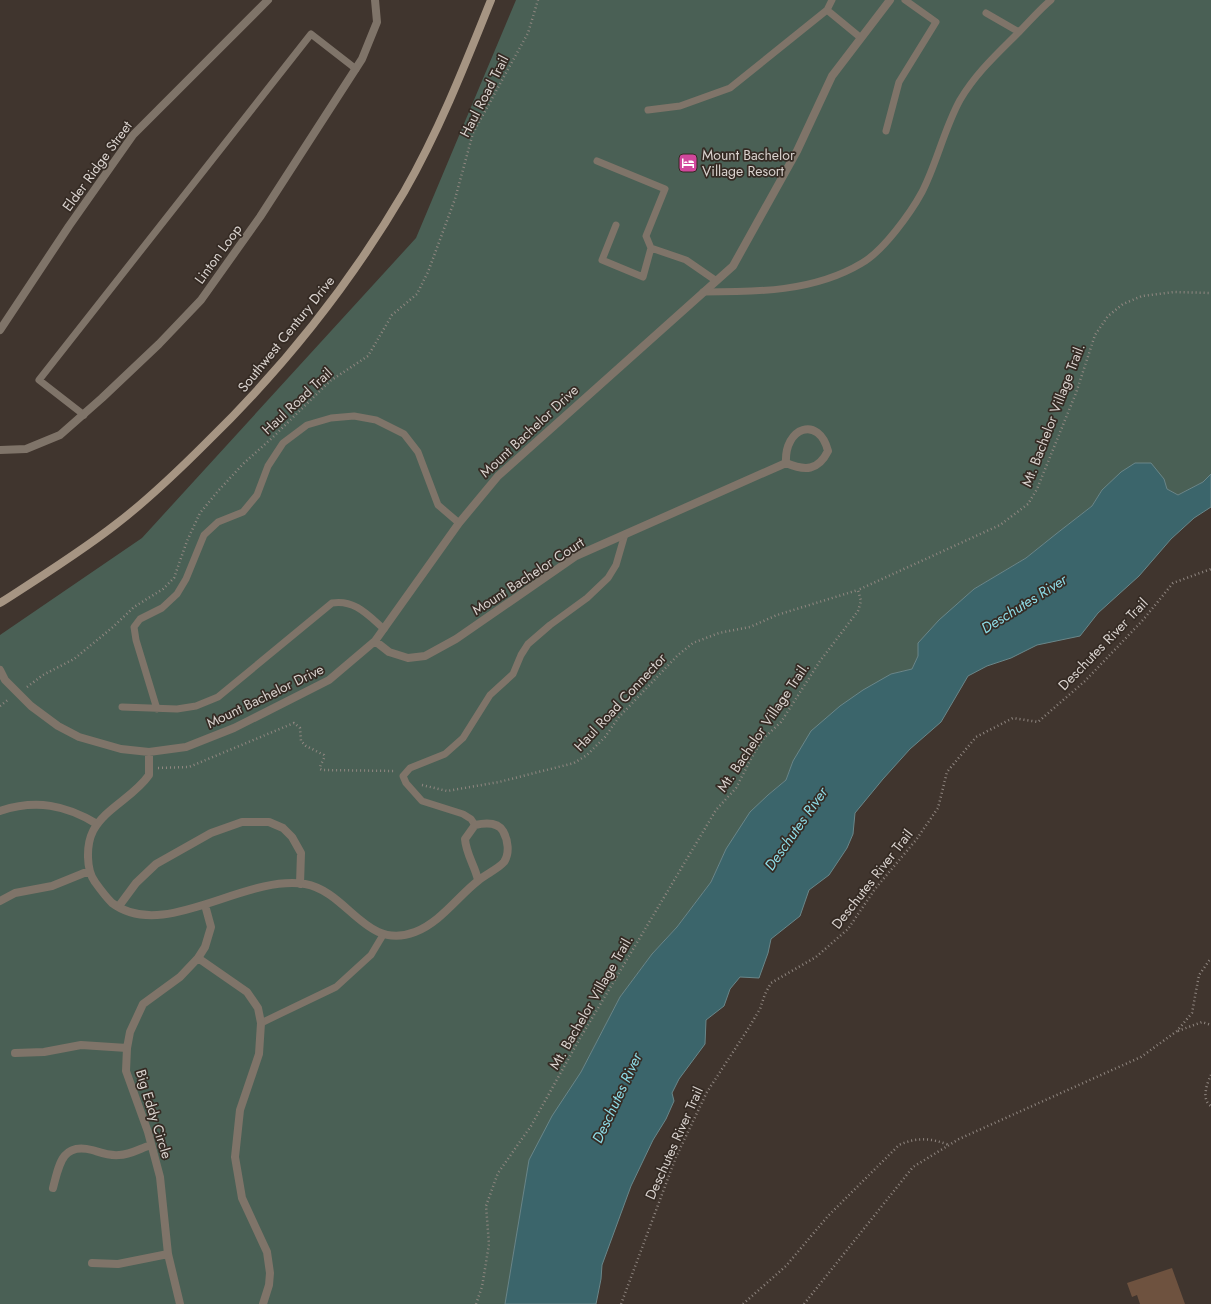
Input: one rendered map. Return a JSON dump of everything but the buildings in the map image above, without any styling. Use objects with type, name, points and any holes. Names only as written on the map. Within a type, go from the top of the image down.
[{"type":"main road","name":"Southwest Century Drive","points":[[0,603],[43,576],[116,524],[172,476],[236,414],[294,349],[348,278],[404,192],[440,122],[491,0]]},
{"type":"street","name":"Elder Ridge Street","points":[[0,330],[69,226],[134,135],[268,0]]},
{"type":"street","name":"Linton Loop","points":[[0,450],[26,449],[60,435],[84,415],[159,344],[201,300],[260,217],[362,59],[377,22],[375,0]]},
{"type":"street","name":"Mount Bachelor Drive","points":[[0,670],[6,680],[31,706],[47,718],[79,737],[121,749],[149,752],[186,747],[234,728],[330,680],[375,640],[458,523],[498,476],[715,280],[733,266],[768,207],[797,151],[832,76],[890,0]]},
{"type":"street","points":[[804,430],[816,432],[825,440],[828,451],[823,461],[814,467],[799,468],[786,463],[788,443],[795,434],[804,430]]},
{"type":"street","name":"Mount Bachelor Court","points":[[375,640],[389,652],[408,658],[425,656],[456,639],[576,556],[786,463]]},
{"type":"street","points":[[149,752],[149,775],[144,782],[97,824],[92,834],[89,850],[89,871],[91,877],[112,903],[129,912],[164,914],[177,913],[261,886],[286,883],[321,888],[340,900],[360,921],[383,935],[397,935],[416,931],[437,918],[478,880],[504,862],[508,849],[502,829],[494,824],[485,823],[475,825],[465,839],[466,848],[476,868],[478,880]]},
{"type":"street","points":[[0,811],[32,805],[57,806],[80,814],[97,824]]},
{"type":"street","points":[[119,906],[136,884],[156,864],[211,832],[242,822],[269,822],[283,828],[292,837],[301,853],[300,884]]},
{"type":"street","points":[[0,901],[15,893],[52,886],[89,871]]},
{"type":"street","name":"Big Eddy Circle","points":[[180,1304],[168,1254],[160,1177],[151,1145],[126,1071],[127,1048],[130,1032],[143,1004],[180,977],[198,958],[205,947],[211,927],[205,905]]},
{"type":"street","points":[[198,958],[247,992],[258,1008],[261,1023],[259,1054],[240,1110],[234,1157],[242,1198],[267,1252],[270,1273],[269,1285],[263,1304]]},
{"type":"street","points":[[15,1054],[44,1052],[81,1045],[127,1048]]},
{"type":"street","points":[[53,1188],[58,1167],[64,1156],[72,1149],[81,1148],[104,1155],[120,1155],[151,1145]]},
{"type":"street","points":[[92,1263],[124,1263],[168,1254]]},
{"type":"lane","points":[[648,110],[680,106],[730,88],[827,10],[832,0]]},
{"type":"lane","points":[[886,130],[899,82],[936,22],[905,0]]},
{"type":"lane","points":[[703,292],[754,292],[801,286],[833,277],[862,263],[889,240],[922,192],[955,112],[981,69],[1019,32],[1047,1]]},
{"type":"lane","points":[[827,10],[861,38]]},
{"type":"lane","points":[[986,13],[1019,32]]},
{"type":"lane","points":[[84,415],[39,380],[311,34],[356,69]]},
{"type":"lane","points":[[596,161],[665,189],[646,236],[651,248],[644,277],[602,260],[616,225]]},
{"type":"lane","points":[[651,248],[686,260],[715,280]]},
{"type":"lane","points":[[157,708],[136,640],[134,627],[140,619],[162,608],[177,594],[186,579],[204,535],[218,522],[243,512],[257,495],[268,466],[283,443],[307,426],[331,418],[354,416],[376,420],[404,434],[418,452],[438,505],[458,523]]},
{"type":"lane","points":[[475,825],[463,814],[422,801],[403,779],[405,772],[416,765],[431,761],[444,754],[463,738],[490,695],[513,674],[521,655],[528,644],[550,625],[587,598],[608,578],[616,566],[625,534]]},
{"type":"lane","points":[[122,707],[177,709],[196,706],[218,697],[332,603],[350,603],[360,608],[384,629]]},
{"type":"lane","points":[[261,1023],[336,987],[371,955],[383,935]]},
{"type":"path","name":"Haul Road Trail","points":[[0,706],[43,675],[74,659],[113,627],[134,607],[163,589],[174,578],[187,540],[200,513],[218,491],[244,463],[272,438],[330,381],[368,356],[392,315],[417,294],[428,272],[455,199],[473,133],[528,33],[538,0]]},
{"type":"path","name":"Mt. Bachelor Village Trail.","points":[[476,1304],[482,1287],[489,1244],[486,1206],[498,1173],[531,1126],[579,1040],[716,810],[736,788],[761,743],[781,722],[820,661],[858,611],[861,601],[858,590],[1000,525],[1028,504],[1037,489],[1076,393],[1095,335],[1108,316],[1123,304],[1142,296],[1174,292],[1211,293]]},
{"type":"path","name":"Deschutes River Trail","points":[[621,1304],[676,1157],[706,1092],[760,1009],[765,994],[771,983],[816,957],[848,929],[875,889],[916,840],[938,808],[947,772],[976,737],[1013,718],[1038,722],[1084,681],[1143,620],[1173,583],[1211,569]]},
{"type":"path","name":"Haul Road Connector","points":[[419,783],[425,787],[447,791],[499,782],[574,763],[588,755],[605,737],[619,717],[678,655],[693,643],[719,633],[750,627],[777,615],[858,590]]},
{"type":"path","points":[[150,767],[189,767],[294,723],[300,728],[301,741],[306,746],[324,755],[320,765],[320,769],[322,770],[405,772]]},
{"type":"path","points":[[804,1304],[913,1167],[950,1145],[1141,1057],[1177,1031],[1192,1013],[1199,975],[1211,958]]},
{"type":"path","points":[[1177,1031],[1202,1022],[1211,1025]]},
{"type":"path","points":[[1211,1075],[1208,1082],[1206,1097],[1208,1104],[1211,1106]]},
{"type":"path","points":[[743,1304],[786,1266],[828,1216],[900,1145],[912,1140],[935,1139],[950,1145]]},
{"type":"green space","points":[[516,0],[1211,0],[1211,474],[1203,482],[1178,495],[1167,489],[1164,479],[1102,490],[1092,506],[1026,558],[974,589],[918,643],[918,656],[912,669],[891,674],[793,761],[786,780],[768,795],[726,849],[711,882],[677,927],[652,954],[620,997],[581,1072],[529,1160],[505,1304],[0,1304],[0,635],[142,538],[416,238]]},
{"type":"water","name":"Deschutes River","points":[[1135,463],[1151,463],[1164,479],[1167,489],[1178,495],[1203,482],[1211,474],[1211,507],[1194,518],[1171,539],[1139,576],[1098,613],[1080,636],[1037,645],[1011,658],[987,666],[968,676],[941,722],[910,749],[855,813],[853,834],[847,848],[829,875],[809,890],[800,916],[771,939],[768,953],[759,978],[740,977],[730,989],[724,1006],[706,1020],[705,1044],[679,1079],[672,1093],[674,1101],[666,1119],[653,1140],[631,1186],[602,1265],[596,1304],[505,1304],[529,1160],[552,1116],[581,1072],[620,997],[652,954],[677,927],[711,882],[726,849],[750,812],[786,780],[793,761],[811,731],[840,706],[863,690],[891,674],[912,669],[918,656],[918,643],[939,620],[974,589],[1026,558],[1092,506],[1102,490],[1121,472]]},
{"type":"place","name":"Mount Bachelor Village Resort","points":[[688,163]]}]
